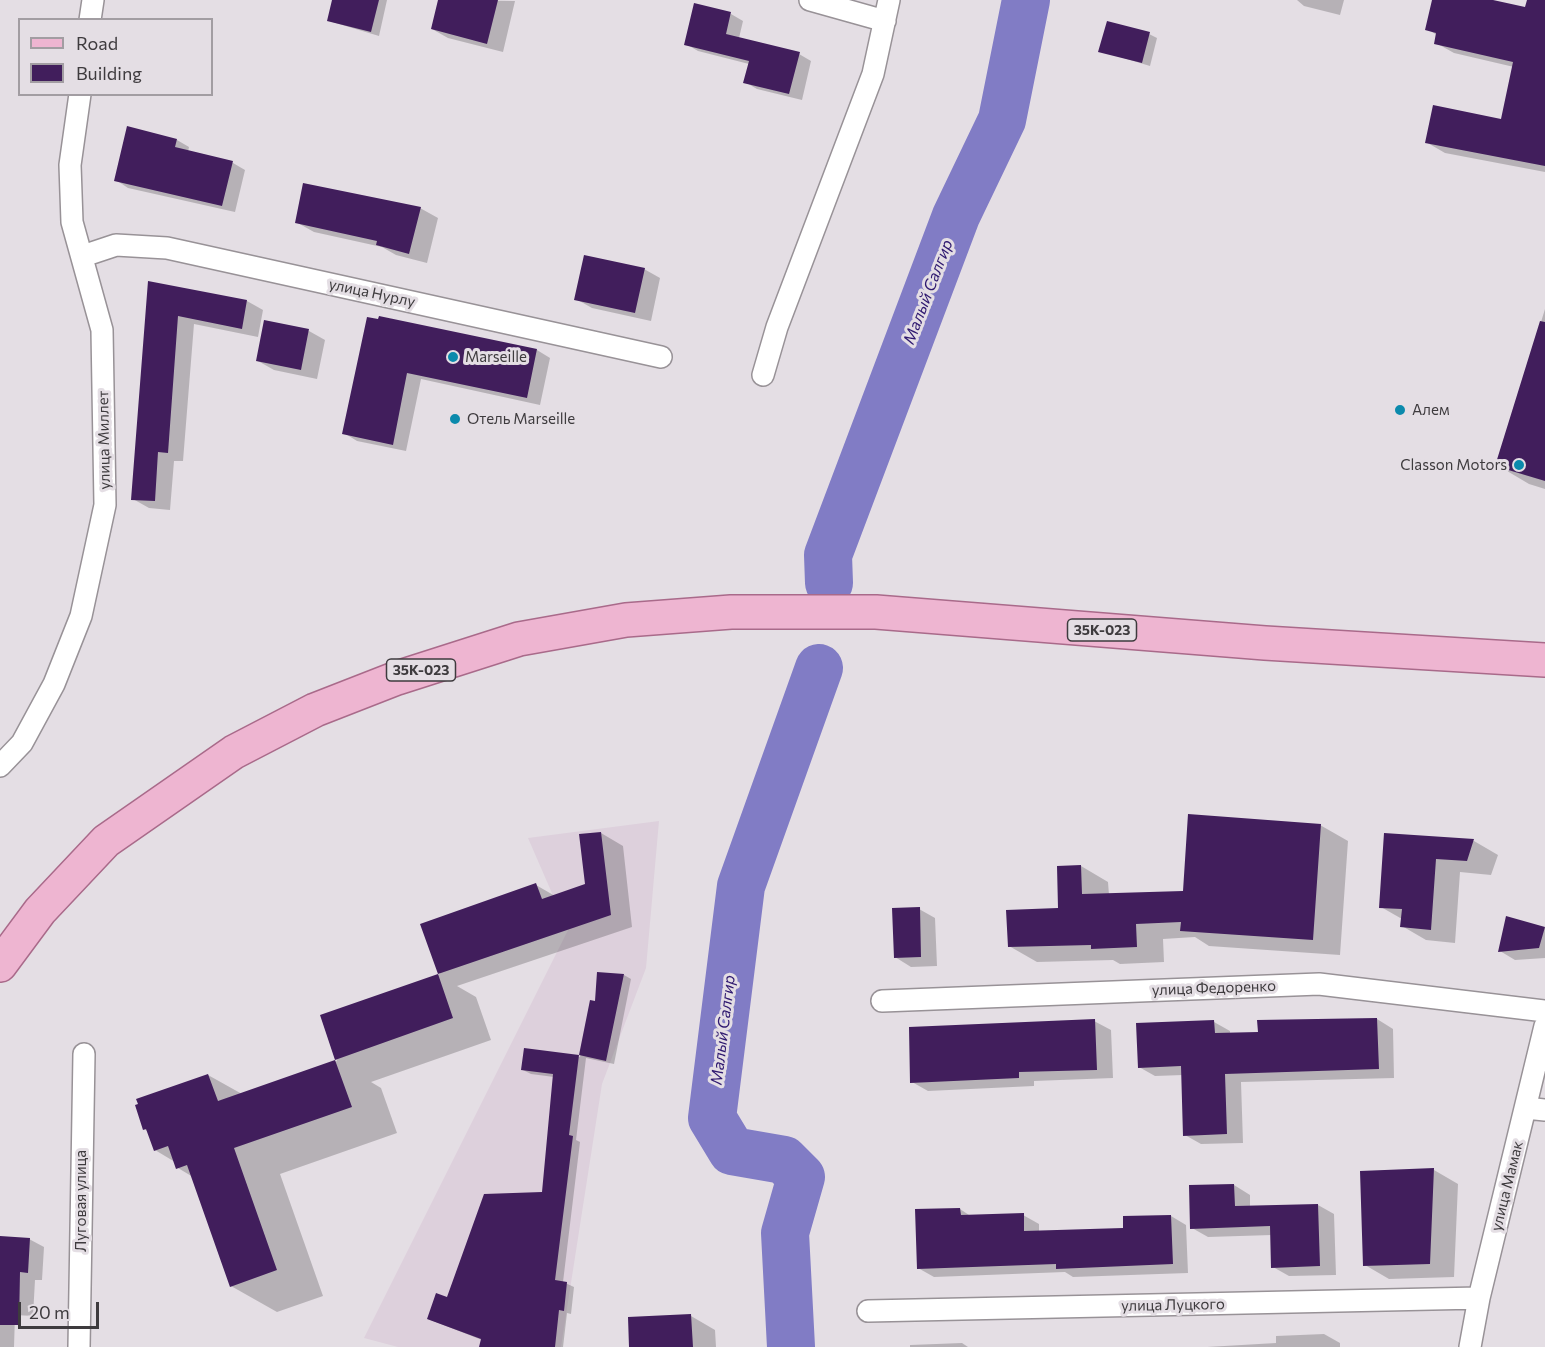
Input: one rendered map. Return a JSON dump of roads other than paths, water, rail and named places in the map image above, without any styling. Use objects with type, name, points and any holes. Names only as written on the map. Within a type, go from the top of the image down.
[{"type":"main road","name":"35К-023","points":[[0,965],[40,911],[106,841],[234,752],[315,710],[397,678],[519,639],[627,620],[731,612],[876,612],[1265,643],[1545,660]]},
{"type":"street","points":[[90,18],[93,0]]},
{"type":"street","points":[[763,375],[777,327],[873,74],[887,10],[810,0]]},
{"type":"street","name":"улица Миллет","points":[[0,766],[22,743],[54,684],[81,616],[105,505],[102,330],[72,222],[70,165],[80,96]]},
{"type":"street","name":"улица Нурлу","points":[[83,256],[116,245],[167,248],[661,357]]},
{"type":"street","name":"улица Федоренко","points":[[882,1001],[1319,984],[1545,1011]]},
{"type":"street","name":"улица Мамак","points":[[1470,1347],[1479,1299],[1535,1109],[1545,1026]]},
{"type":"street","name":"Луговая улица","points":[[79,1347],[84,1054]]},
{"type":"street","name":"улица Луцкого","points":[[868,1311],[1479,1299]]},
{"type":"waterway","name":"Малый Салгир","points":[[829,583],[828,555],[956,216],[1002,120],[1026,0]]},
{"type":"waterway","name":"Малый Салгир","points":[[791,1347],[785,1233],[801,1177],[784,1160],[732,1151],[712,1118],[741,886],[819,668]]},
{"type":"place","name":"Marseille","points":[[453,357]]},
{"type":"place","name":"Алем","points":[[1400,410]]},
{"type":"place","name":"Отель Marseille","points":[[455,419]]},
{"type":"place","name":"Classon Motors","points":[[1519,465]]}]
